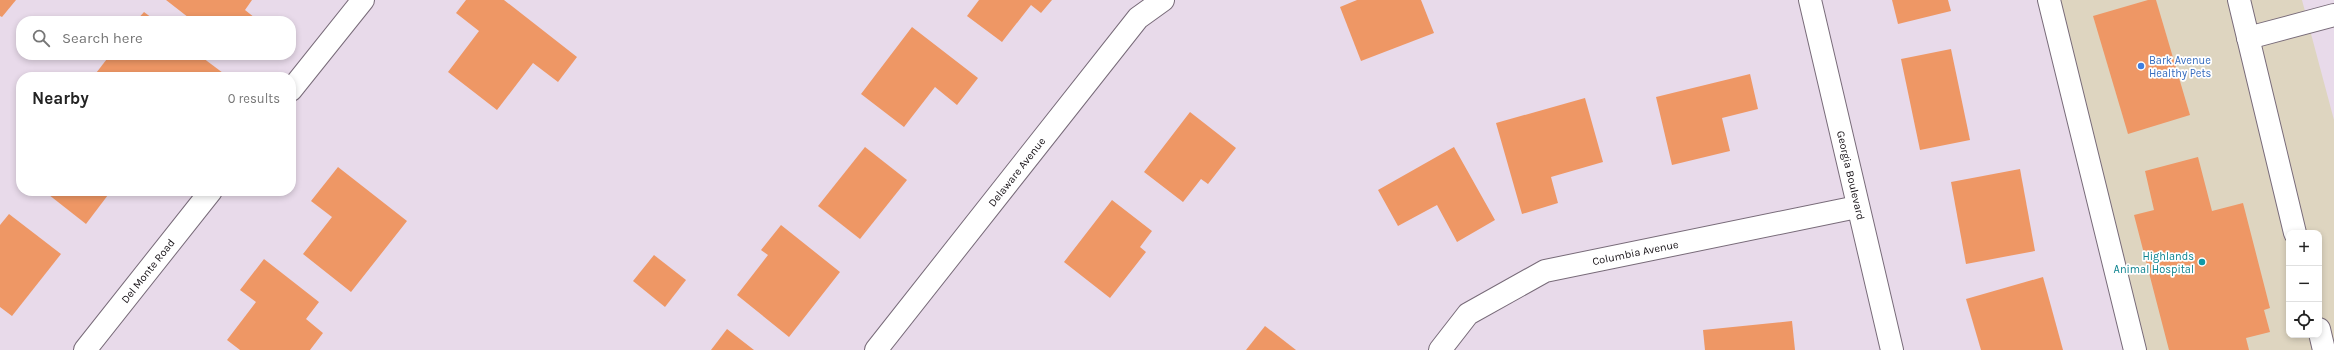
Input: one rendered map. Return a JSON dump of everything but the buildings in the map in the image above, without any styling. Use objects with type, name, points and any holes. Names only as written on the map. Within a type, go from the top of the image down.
[{"type":"street","points":[[296,84],[363,0]]},
{"type":"street","name":"Delaware Avenue","points":[[876,350],[1138,18],[1163,0]]},
{"type":"street","name":"Georgia Boulevard","points":[[1810,0],[1857,207],[1892,350]]},
{"type":"street","points":[[2048,0],[2135,350]]},
{"type":"street","points":[[2239,0],[2295,230]]},
{"type":"street","points":[[2248,38],[2334,15]]},
{"type":"street","name":"Del Monte Road","points":[[85,350],[207,196]]},
{"type":"street","name":"Columbia Avenue","points":[[1440,350],[1468,314],[1545,271],[1857,207]]},
{"type":"street","points":[[2321,338],[2324,350]]},
{"type":"shaded area","points":[[2056,0],[2302,0],[2334,120],[2334,350],[2144,350]]},
{"type":"place","name":"Bark Avenue Healthy Pets","points":[[2141,66]]},
{"type":"place","name":"Highlands Animal Hospital","points":[[2202,262]]}]
